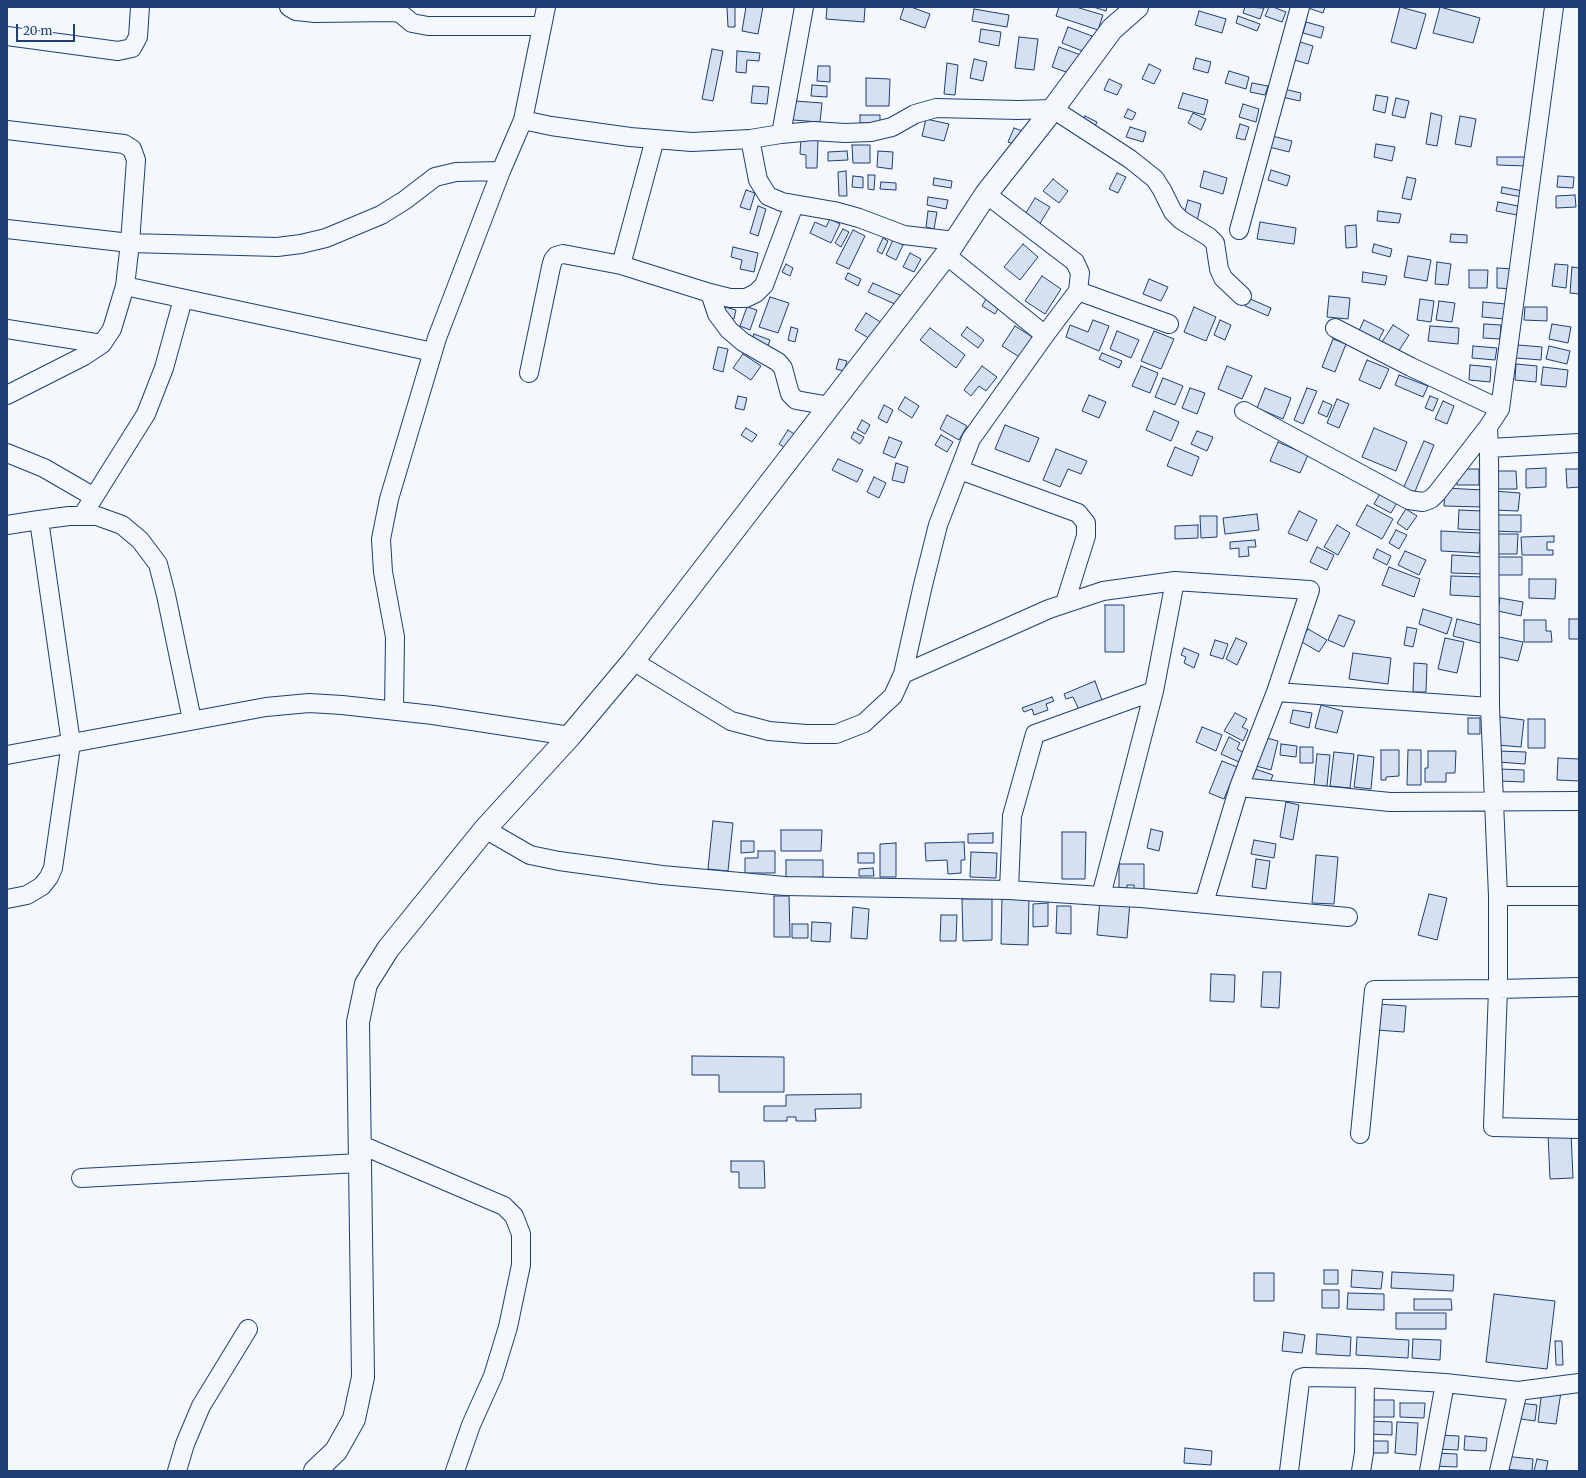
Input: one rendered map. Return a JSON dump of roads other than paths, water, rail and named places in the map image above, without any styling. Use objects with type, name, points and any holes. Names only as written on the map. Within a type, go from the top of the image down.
[{"type":"street","points":[[7,36],[118,51],[132,48],[138,37],[140,7]]},
{"type":"street","points":[[289,7],[296,11],[315,13],[393,12],[400,13],[412,23],[428,26],[542,26]]},
{"type":"street","points":[[394,710],[395,637],[383,572],[381,539],[389,499],[433,352],[501,171],[523,120],[546,7]]},
{"type":"street","points":[[781,134],[804,7]]},
{"type":"street","points":[[1112,29],[1119,7]]},
{"type":"street","points":[[315,1471],[336,1451],[354,1419],[363,1377],[358,1022],[366,984],[388,949],[486,829],[570,736],[633,661],[951,248],[986,194],[1053,109],[1112,29],[1137,7]]},
{"type":"street","points":[[1239,230],[1300,7]]},
{"type":"street","points":[[1244,411],[1409,500],[1423,502],[1431,499],[1437,493],[1500,409],[1554,7]]},
{"type":"street","points":[[523,120],[551,126],[692,142],[750,139],[813,131],[845,133],[871,132],[892,127],[915,114],[936,108],[1018,110],[1053,109],[1130,159],[1155,179],[1173,212],[1181,220],[1209,237],[1215,243],[1219,269],[1223,278],[1242,296]]},
{"type":"street","points":[[7,130],[124,144],[132,149],[136,160],[130,243],[125,286],[112,329],[102,344],[84,356],[7,395]]},
{"type":"street","points":[[621,265],[655,139]]},
{"type":"street","points":[[750,139],[758,180],[768,196],[794,205],[834,211],[859,218],[904,235],[951,248],[1046,335]]},
{"type":"street","points":[[7,229],[130,243],[277,247],[301,244],[326,238],[381,214],[405,200],[435,178],[456,172],[501,171]]},
{"type":"street","points":[[633,661],[731,721],[769,731],[806,734],[836,734],[864,723],[893,696],[903,674],[938,524],[971,439],[1078,291],[1080,273],[1075,262],[986,194]]},
{"type":"street","points":[[529,373],[553,260],[556,256],[563,254],[621,265],[710,293],[730,298],[746,298],[756,293],[764,285],[794,205]]},
{"type":"street","points":[[125,286],[433,352]]},
{"type":"street","points":[[1078,291],[1169,324]]},
{"type":"street","points":[[710,293],[717,314],[729,330],[742,342],[778,362],[783,368],[790,394],[796,400],[830,406]]},
{"type":"street","points":[[82,516],[146,414],[164,368],[183,298]]},
{"type":"street","points":[[1335,328],[1411,367],[1500,409]]},
{"type":"street","points":[[7,329],[102,344]]},
{"type":"street","points":[[1488,426],[1490,707],[1498,896],[1498,989],[1493,1127],[1579,1129]]},
{"type":"street","points":[[1489,448],[1579,444]]},
{"type":"street","points":[[7,453],[44,468],[94,497]]},
{"type":"street","points":[[960,470],[1078,513],[1086,523],[1086,536],[1066,603]]},
{"type":"street","points":[[7,525],[69,516],[97,516],[122,525],[140,540],[158,564],[192,720]]},
{"type":"street","points":[[7,899],[27,895],[42,886],[49,877],[52,868],[71,743],[39,520]]},
{"type":"street","points":[[903,674],[1049,609],[1103,591],[1175,581],[1310,590],[1276,692],[1239,787],[1204,903]]},
{"type":"street","points":[[1101,896],[1154,691],[1175,581]]},
{"type":"street","points":[[1009,890],[1012,816],[1035,734],[1154,691]]},
{"type":"street","points":[[1276,692],[1490,707]]},
{"type":"street","points":[[7,755],[266,707],[309,703],[394,710],[570,736]]},
{"type":"street","points":[[1239,787],[1390,802],[1579,801]]},
{"type":"street","points":[[486,829],[530,855],[662,875],[785,886],[1009,890],[1141,898],[1348,917]]},
{"type":"street","points":[[1498,896],[1579,896]]},
{"type":"street","points":[[1360,1134],[1374,990],[1579,987]]},
{"type":"street","points":[[81,1178],[359,1153],[504,1206],[514,1216],[521,1234],[521,1265],[508,1327],[493,1376],[471,1425],[455,1471]]},
{"type":"street","points":[[177,1471],[185,1444],[201,1406],[248,1329]]},
{"type":"street","points":[[1290,1471],[1301,1378],[1308,1376],[1365,1378],[1445,1383],[1518,1391],[1579,1384]]},
{"type":"street","points":[[1361,1471],[1364,1453],[1365,1378]]},
{"type":"street","points":[[1429,1471],[1445,1383]]},
{"type":"street","points":[[1499,1471],[1518,1391]]}]
